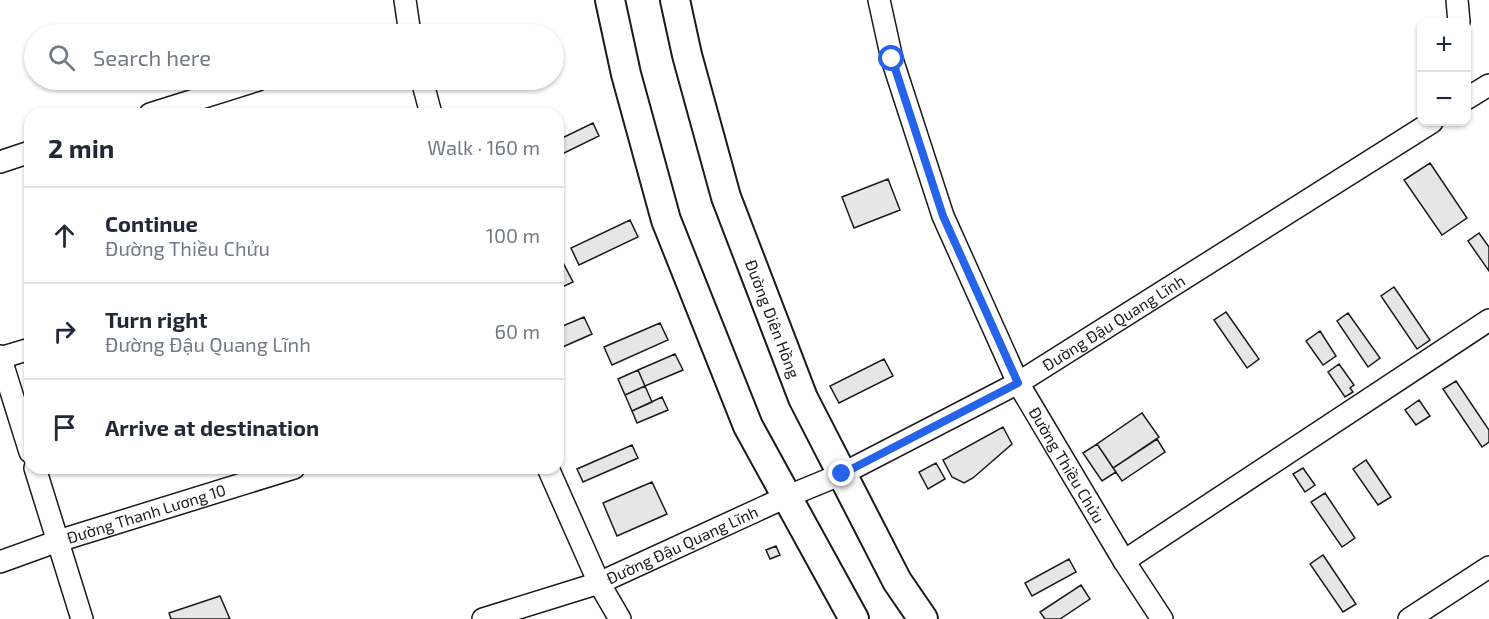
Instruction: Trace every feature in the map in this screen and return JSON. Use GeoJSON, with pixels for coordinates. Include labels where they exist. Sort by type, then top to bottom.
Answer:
{"type":"FeatureCollection","features":[{"type":"Feature","properties":{"kind":"street"},"geometry":{"type":"LineString","coordinates":[[405,0],[406,24]]}},
{"type":"Feature","properties":{"kind":"street"},"geometry":{"type":"LineString","coordinates":[[610,0],[626,74],[666,220],[748,426],[854,619]]}},
{"type":"Feature","properties":{"kind":"street","name":"Đường Diên Hồng"},"geometry":{"type":"LineString","coordinates":[[675,0],[687,55],[726,197],[802,398],[897,581],[922,619]]}},
{"type":"Feature","properties":{"kind":"street","name":"Đường Thiều Chửu"},"geometry":{"type":"LineString","coordinates":[[879,0],[892,59],[943,216],[1018,383],[1124,561],[1162,619]]}},
{"type":"Feature","properties":{"kind":"street"},"geometry":{"type":"LineString","coordinates":[[1457,0],[1459,18]]}},
{"type":"Feature","properties":{"kind":"street"},"geometry":{"type":"LineString","coordinates":[[1471,92],[1489,85]]}},
{"type":"Feature","properties":{"kind":"street"},"geometry":{"type":"LineString","coordinates":[[169,108],[226,90]]}},
{"type":"Feature","properties":{"kind":"street"},"geometry":{"type":"LineString","coordinates":[[425,90],[429,108]]}},
{"type":"Feature","properties":{"kind":"street","name":"Đường Đậu Quang Lĩnh"},"geometry":{"type":"LineString","coordinates":[[483,619],[599,583],[786,497],[842,474],[1018,383],[1426,126]]}},
{"type":"Feature","properties":{"kind":"street"},"geometry":{"type":"LineString","coordinates":[[0,162],[24,154]]}},
{"type":"Feature","properties":{"kind":"street"},"geometry":{"type":"LineString","coordinates":[[1124,561],[1489,320]]}},
{"type":"Feature","properties":{"kind":"street"},"geometry":{"type":"LineString","coordinates":[[24,351],[0,357],[24,433]]}},
{"type":"Feature","properties":{"kind":"street"},"geometry":{"type":"LineString","coordinates":[[37,474],[82,619]]}},
{"type":"Feature","properties":{"kind":"street","name":"Đường Thanh Lương 10"},"geometry":{"type":"LineString","coordinates":[[0,562],[58,541],[275,474]]}},
{"type":"Feature","properties":{"kind":"street"},"geometry":{"type":"LineString","coordinates":[[551,474],[599,583],[620,619]]}},
{"type":"Feature","properties":{"kind":"street"},"geometry":{"type":"LineString","coordinates":[[1409,619],[1489,567]]}},
{"type":"Feature","properties":{"kind":"building"},"geometry":{"type":"Polygon","coordinates":[[[593,123],[599,136],[564,153],[564,137],[593,123]]]}},
{"type":"Feature","properties":{"kind":"building"},"geometry":{"type":"Polygon","coordinates":[[[1430,163],[1467,218],[1442,235],[1404,180],[1430,163]]]}},
{"type":"Feature","properties":{"kind":"building"},"geometry":{"type":"Polygon","coordinates":[[[888,179],[900,210],[854,228],[842,197],[888,179]]]}},
{"type":"Feature","properties":{"kind":"building"},"geometry":{"type":"Polygon","coordinates":[[[630,220],[638,237],[579,265],[571,248],[630,220]]]}},
{"type":"Feature","properties":{"kind":"building"},"geometry":{"type":"Polygon","coordinates":[[[1479,233],[1489,247],[1489,271],[1468,241],[1479,233]]]}},
{"type":"Feature","properties":{"kind":"building"},"geometry":{"type":"Polygon","coordinates":[[[564,265],[573,282],[564,286],[564,265]]]}},
{"type":"Feature","properties":{"kind":"building"},"geometry":{"type":"Polygon","coordinates":[[[1394,287],[1430,340],[1417,349],[1381,296],[1394,287]]]}},
{"type":"Feature","properties":{"kind":"building"},"geometry":{"type":"Polygon","coordinates":[[[1226,312],[1259,359],[1247,368],[1214,320],[1226,312]]]}},
{"type":"Feature","properties":{"kind":"building"},"geometry":{"type":"Polygon","coordinates":[[[1348,313],[1380,358],[1368,367],[1337,321],[1348,313]]]}},
{"type":"Feature","properties":{"kind":"building"},"geometry":{"type":"Polygon","coordinates":[[[584,317],[592,334],[564,346],[564,325],[584,317]]]}},
{"type":"Feature","properties":{"kind":"building"},"geometry":{"type":"Polygon","coordinates":[[[660,323],[668,340],[612,365],[604,347],[660,323]]]}},
{"type":"Feature","properties":{"kind":"building"},"geometry":{"type":"Polygon","coordinates":[[[1320,331],[1336,356],[1323,365],[1306,341],[1320,331]]]}},
{"type":"Feature","properties":{"kind":"building"},"geometry":{"type":"Polygon","coordinates":[[[675,354],[683,370],[645,386],[638,370],[675,354]]]}},
{"type":"Feature","properties":{"kind":"building"},"geometry":{"type":"Polygon","coordinates":[[[884,359],[893,376],[839,403],[830,386],[884,359]]]}},
{"type":"Feature","properties":{"kind":"building"},"geometry":{"type":"Polygon","coordinates":[[[1339,364],[1354,385],[1350,388],[1353,392],[1345,397],[1328,372],[1339,364]]]}},
{"type":"Feature","properties":{"kind":"building"},"geometry":{"type":"Polygon","coordinates":[[[638,370],[645,386],[625,395],[618,379],[638,370]]]}},
{"type":"Feature","properties":{"kind":"building"},"geometry":{"type":"Polygon","coordinates":[[[1456,381],[1489,430],[1489,442],[1482,447],[1443,389],[1456,381]]]}},
{"type":"Feature","properties":{"kind":"building"},"geometry":{"type":"Polygon","coordinates":[[[645,386],[652,402],[632,411],[625,395],[645,386]]]}},
{"type":"Feature","properties":{"kind":"building"},"geometry":{"type":"Polygon","coordinates":[[[662,397],[668,410],[637,423],[632,411],[662,397]]]}},
{"type":"Feature","properties":{"kind":"building"},"geometry":{"type":"Polygon","coordinates":[[[1419,400],[1430,416],[1416,425],[1405,410],[1419,400]]]}},
{"type":"Feature","properties":{"kind":"building"},"geometry":{"type":"Polygon","coordinates":[[[1142,413],[1159,437],[1113,468],[1097,444],[1142,413]]]}},
{"type":"Feature","properties":{"kind":"building"},"geometry":{"type":"Polygon","coordinates":[[[1003,427],[1012,444],[964,483],[952,477],[943,460],[1003,427]]]}},
{"type":"Feature","properties":{"kind":"building"},"geometry":{"type":"Polygon","coordinates":[[[1157,439],[1165,452],[1122,481],[1113,468],[1157,439]]]}},
{"type":"Feature","properties":{"kind":"building"},"geometry":{"type":"Polygon","coordinates":[[[1097,444],[1116,472],[1102,481],[1083,453],[1097,444]]]}},
{"type":"Feature","properties":{"kind":"building"},"geometry":{"type":"Polygon","coordinates":[[[632,445],[638,458],[583,482],[577,469],[632,445]]]}},
{"type":"Feature","properties":{"kind":"building"},"geometry":{"type":"Polygon","coordinates":[[[1366,460],[1391,497],[1378,505],[1353,469],[1366,460]]]}},
{"type":"Feature","properties":{"kind":"building"},"geometry":{"type":"Polygon","coordinates":[[[936,463],[945,479],[928,489],[919,472],[936,463]]]}},
{"type":"Feature","properties":{"kind":"building"},"geometry":{"type":"Polygon","coordinates":[[[1303,468],[1315,485],[1305,492],[1293,474],[1303,468]]]}},
{"type":"Feature","properties":{"kind":"building"},"geometry":{"type":"Polygon","coordinates":[[[652,482],[667,514],[617,536],[603,503],[652,482]]]}},
{"type":"Feature","properties":{"kind":"building"},"geometry":{"type":"Polygon","coordinates":[[[1325,493],[1355,538],[1342,547],[1311,502],[1325,493]]]}},
{"type":"Feature","properties":{"kind":"building"},"geometry":{"type":"Polygon","coordinates":[[[776,546],[780,555],[770,559],[766,550],[776,546]]]}},
{"type":"Feature","properties":{"kind":"building"},"geometry":{"type":"Polygon","coordinates":[[[1323,555],[1356,604],[1343,612],[1310,564],[1323,555]]]}},
{"type":"Feature","properties":{"kind":"building"},"geometry":{"type":"Polygon","coordinates":[[[1069,559],[1076,572],[1032,596],[1025,583],[1069,559]]]}},
{"type":"Feature","properties":{"kind":"building"},"geometry":{"type":"Polygon","coordinates":[[[1081,585],[1090,599],[1060,619],[1045,619],[1040,612],[1081,585]]]}},
{"type":"Feature","properties":{"kind":"building"},"geometry":{"type":"Polygon","coordinates":[[[220,596],[230,619],[171,619],[169,613],[220,596]]]}},
{"type":"Feature","properties":{"kind":"route"},"geometry":{"type":"LineString","coordinates":[[842,474],[1018,383],[943,216],[892,59]]}}]}
